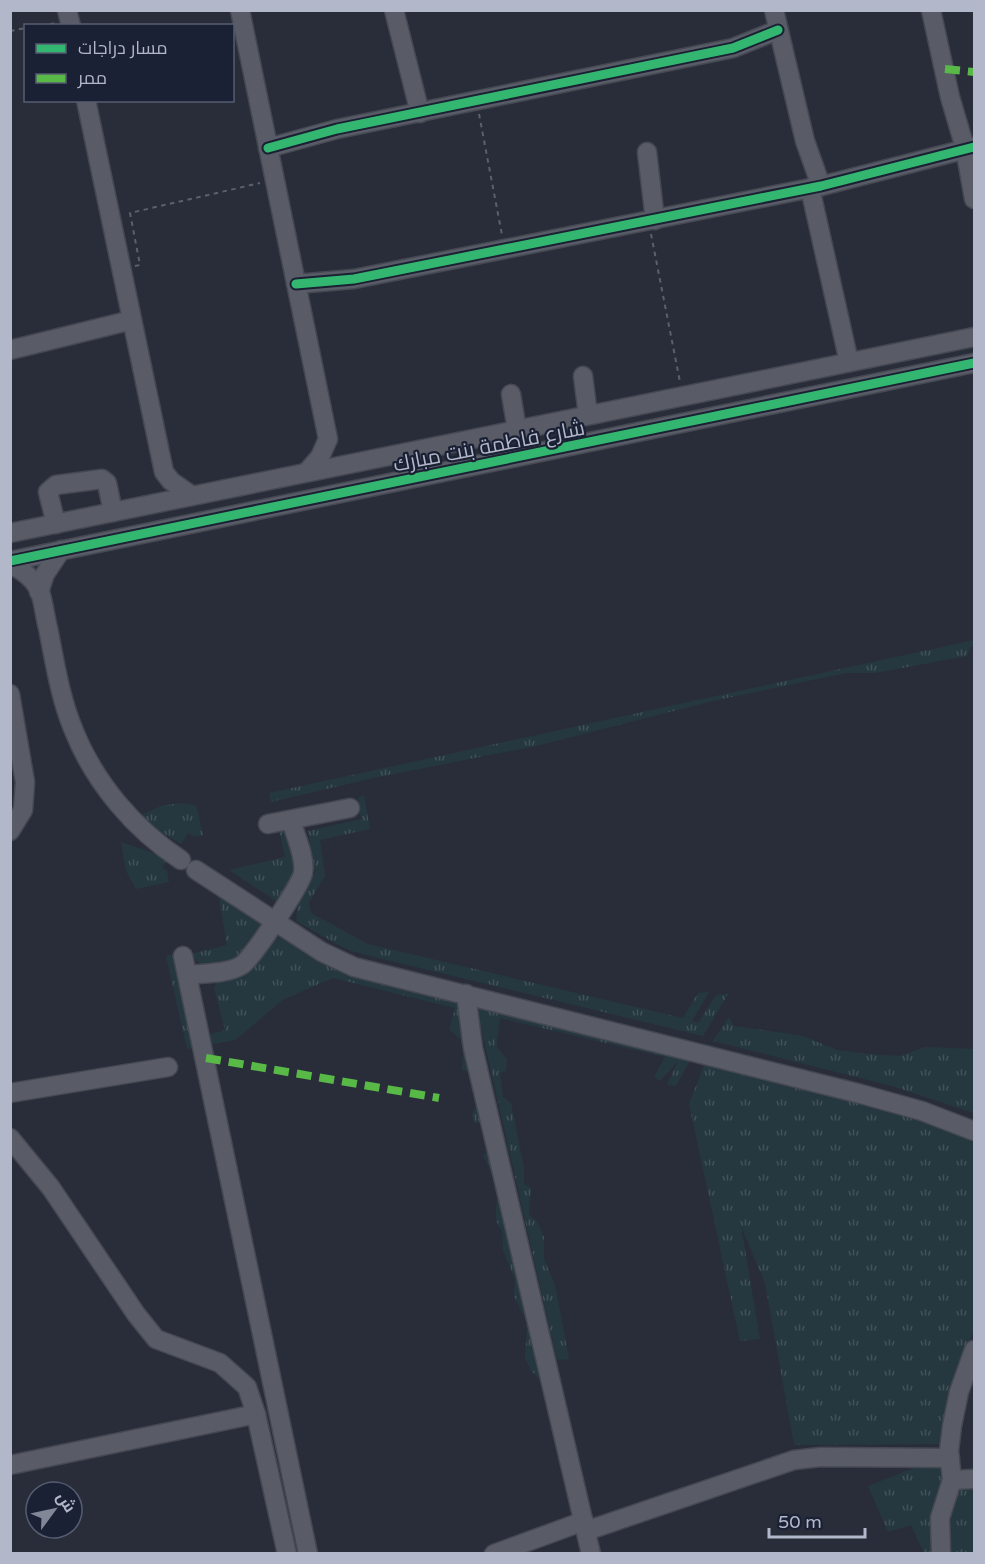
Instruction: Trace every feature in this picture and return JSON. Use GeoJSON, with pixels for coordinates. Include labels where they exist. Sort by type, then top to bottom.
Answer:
{"type":"FeatureCollection","features":[{"type":"Feature","properties":{"kind":"street"},"geometry":{"type":"LineString","coordinates":[[240,10],[328,439],[320,457],[308,472]]}},
{"type":"Feature","properties":{"kind":"street"},"geometry":{"type":"LineString","coordinates":[[394,10],[415,114]]}},
{"type":"Feature","properties":{"kind":"street"},"geometry":{"type":"LineString","coordinates":[[774,10],[805,141],[849,362]]}},
{"type":"Feature","properties":{"kind":"street"},"geometry":{"type":"LineString","coordinates":[[931,10],[975,199]]}},
{"type":"Feature","properties":{"kind":"street"},"geometry":{"type":"LineString","coordinates":[[268,143],[477,102],[780,37]]}},
{"type":"Feature","properties":{"kind":"street"},"geometry":{"type":"LineString","coordinates":[[86,102],[164,472],[181,489],[191,495]]}},
{"type":"Feature","properties":{"kind":"street"},"geometry":{"type":"LineString","coordinates":[[298,291],[813,188],[964,149]]}},
{"type":"Feature","properties":{"kind":"street"},"geometry":{"type":"LineString","coordinates":[[647,152],[656,219]]}},
{"type":"Feature","properties":{"kind":"street"},"geometry":{"type":"LineString","coordinates":[[10,350],[134,325]]}},
{"type":"Feature","properties":{"kind":"street","name":"شارع فاطمة بنت مبارك"},"geometry":{"type":"LineString","coordinates":[[10,533],[975,337]]}},
{"type":"Feature","properties":{"kind":"street","name":"شارع فاطمة بنت مبارك"},"geometry":{"type":"LineString","coordinates":[[11,566],[61,550],[975,363]]}},
{"type":"Feature","properties":{"kind":"street"},"geometry":{"type":"LineString","coordinates":[[583,376],[588,415]]}},
{"type":"Feature","properties":{"kind":"street"},"geometry":{"type":"LineString","coordinates":[[511,394],[517,430]]}},
{"type":"Feature","properties":{"kind":"street"},"geometry":{"type":"LineString","coordinates":[[328,439],[358,462]]}},
{"type":"Feature","properties":{"kind":"street"},"geometry":{"type":"LineString","coordinates":[[147,505],[164,472]]}},
{"type":"Feature","properties":{"kind":"street"},"geometry":{"type":"LineString","coordinates":[[56,524],[48,492],[56,485],[102,479],[107,483],[113,512]]}},
{"type":"Feature","properties":{"kind":"street"},"geometry":{"type":"LineString","coordinates":[[39,592],[45,574],[61,550]]}},
{"type":"Feature","properties":{"kind":"street"},"geometry":{"type":"LineString","coordinates":[[11,566],[29,577],[39,592],[63,699],[80,745],[97,774],[122,808],[152,838],[181,860]]}},
{"type":"Feature","properties":{"kind":"street"},"geometry":{"type":"LineString","coordinates":[[10,694],[25,782],[23,810],[10,831]]}},
{"type":"Feature","properties":{"kind":"street"},"geometry":{"type":"LineString","coordinates":[[268,824],[350,808]]}},
{"type":"Feature","properties":{"kind":"street"},"geometry":{"type":"LineString","coordinates":[[188,975],[240,966],[249,959],[302,876],[303,865],[291,820]]}},
{"type":"Feature","properties":{"kind":"street"},"geometry":{"type":"LineString","coordinates":[[196,870],[322,952],[354,967],[871,1096],[975,1131]]}},
{"type":"Feature","properties":{"kind":"street"},"geometry":{"type":"LineString","coordinates":[[183,956],[308,1554]]}},
{"type":"Feature","properties":{"kind":"street"},"geometry":{"type":"LineString","coordinates":[[466,994],[473,1048],[591,1554]]}},
{"type":"Feature","properties":{"kind":"street"},"geometry":{"type":"LineString","coordinates":[[10,1093],[168,1067]]}},
{"type":"Feature","properties":{"kind":"street"},"geometry":{"type":"LineString","coordinates":[[10,1138],[51,1188],[136,1314],[156,1339],[220,1363],[247,1387],[256,1414],[286,1554]]}},
{"type":"Feature","properties":{"kind":"street"},"geometry":{"type":"LineString","coordinates":[[941,1554],[940,1518],[952,1480],[950,1458],[952,1426],[967,1392],[975,1350]]}},
{"type":"Feature","properties":{"kind":"street"},"geometry":{"type":"LineString","coordinates":[[10,1466],[256,1414]]}},
{"type":"Feature","properties":{"kind":"street"},"geometry":{"type":"LineString","coordinates":[[494,1554],[794,1460],[821,1457],[950,1458]]}},
{"type":"Feature","properties":{"kind":"street"},"geometry":{"type":"LineString","coordinates":[[952,1480],[975,1479]]}},
{"type":"Feature","properties":{"kind":"path"},"geometry":{"type":"LineString","coordinates":[[477,102],[505,250]]}},
{"type":"Feature","properties":{"kind":"path"},"geometry":{"type":"LineString","coordinates":[[122,269],[140,265],[130,213],[261,183],[263,191],[277,187]]}},
{"type":"Feature","properties":{"kind":"path"},"geometry":{"type":"LineString","coordinates":[[656,219],[658,231],[651,232],[683,396]]}},
{"type":"Feature","properties":{"kind":"green space"},"geometry":{"type":"Polygon","coordinates":[[[974,640],[974,646],[971,646],[967,656],[875,673],[846,673],[717,700],[536,746],[378,777],[271,802],[269,793],[974,640]]]}},
{"type":"Feature","properties":{"kind":"green space"},"geometry":{"type":"Polygon","coordinates":[[[364,795],[370,829],[320,840],[325,876],[309,902],[311,913],[368,944],[683,1018],[698,993],[709,992],[692,1021],[698,1023],[716,995],[728,994],[703,1036],[362,954],[342,947],[296,921],[298,902],[315,872],[308,831],[361,819],[358,798],[364,795]]]}},
{"type":"Feature","properties":{"kind":"green space"},"geometry":{"type":"Polygon","coordinates":[[[179,803],[196,805],[203,835],[194,837],[188,833],[181,844],[137,817],[161,806],[179,803]]]}},
{"type":"Feature","properties":{"kind":"green space"},"geometry":{"type":"Polygon","coordinates":[[[278,826],[292,831],[300,867],[276,901],[229,870],[285,857],[278,826]]]}},
{"type":"Feature","properties":{"kind":"green space"},"geometry":{"type":"Polygon","coordinates":[[[121,842],[168,858],[162,867],[167,871],[169,882],[136,889],[126,871],[121,842]]]}},
{"type":"Feature","properties":{"kind":"green space"},"geometry":{"type":"Polygon","coordinates":[[[218,892],[264,926],[244,956],[203,967],[191,954],[227,945],[218,892]]]}},
{"type":"Feature","properties":{"kind":"green space"},"geometry":{"type":"Polygon","coordinates":[[[288,935],[460,997],[546,1385],[532,1372],[525,1359],[527,1323],[514,1296],[515,1279],[503,1250],[502,1230],[496,1217],[496,1188],[483,1156],[488,1149],[480,1123],[474,1123],[472,1114],[477,1104],[472,1072],[462,1070],[461,1040],[449,1029],[455,1008],[333,978],[284,999],[235,1040],[187,1049],[166,956],[180,954],[197,1038],[225,1030],[214,988],[221,974],[256,966],[272,940],[288,935]]]}},
{"type":"Feature","properties":{"kind":"green space"},"geometry":{"type":"Polygon","coordinates":[[[475,1001],[694,1053],[676,1086],[667,1085],[678,1061],[660,1081],[654,1077],[665,1057],[500,1018],[496,1046],[507,1059],[506,1071],[500,1073],[503,1097],[511,1103],[524,1168],[524,1184],[531,1188],[529,1215],[537,1221],[544,1237],[544,1259],[555,1285],[569,1359],[557,1360],[475,1001]]]}},
{"type":"Feature","properties":{"kind":"green space"},"geometry":{"type":"Polygon","coordinates":[[[729,1017],[734,1026],[803,1036],[837,1050],[900,1056],[925,1047],[974,1049],[974,1113],[892,1086],[713,1041],[729,1017]]]}},
{"type":"Feature","properties":{"kind":"green space"},"geometry":{"type":"Polygon","coordinates":[[[706,1060],[974,1135],[974,1329],[953,1383],[949,1444],[794,1445],[765,1283],[741,1226],[760,1339],[740,1341],[689,1104],[706,1060]]]}},
{"type":"Feature","properties":{"kind":"green space"},"geometry":{"type":"Polygon","coordinates":[[[952,1453],[955,1470],[974,1468],[974,1553],[924,1553],[911,1525],[888,1532],[868,1486],[952,1453]]]}},
{"type":"Feature","properties":{"kind":"marked path"},"geometry":{"type":"LineString","coordinates":[[945,69],[974,72]]}},
{"type":"Feature","properties":{"kind":"marked path"},"geometry":{"type":"LineString","coordinates":[[206,1058],[439,1098]]}},
{"type":"Feature","properties":{"kind":"cycle path"},"geometry":{"type":"LineString","coordinates":[[268,148],[337,129],[733,48],[778,30]]}},
{"type":"Feature","properties":{"kind":"cycle path"},"geometry":{"type":"LineString","coordinates":[[296,284],[354,279],[821,186],[974,147]]}},
{"type":"Feature","properties":{"kind":"cycle path"},"geometry":{"type":"LineString","coordinates":[[10,561],[974,363]]}}]}
